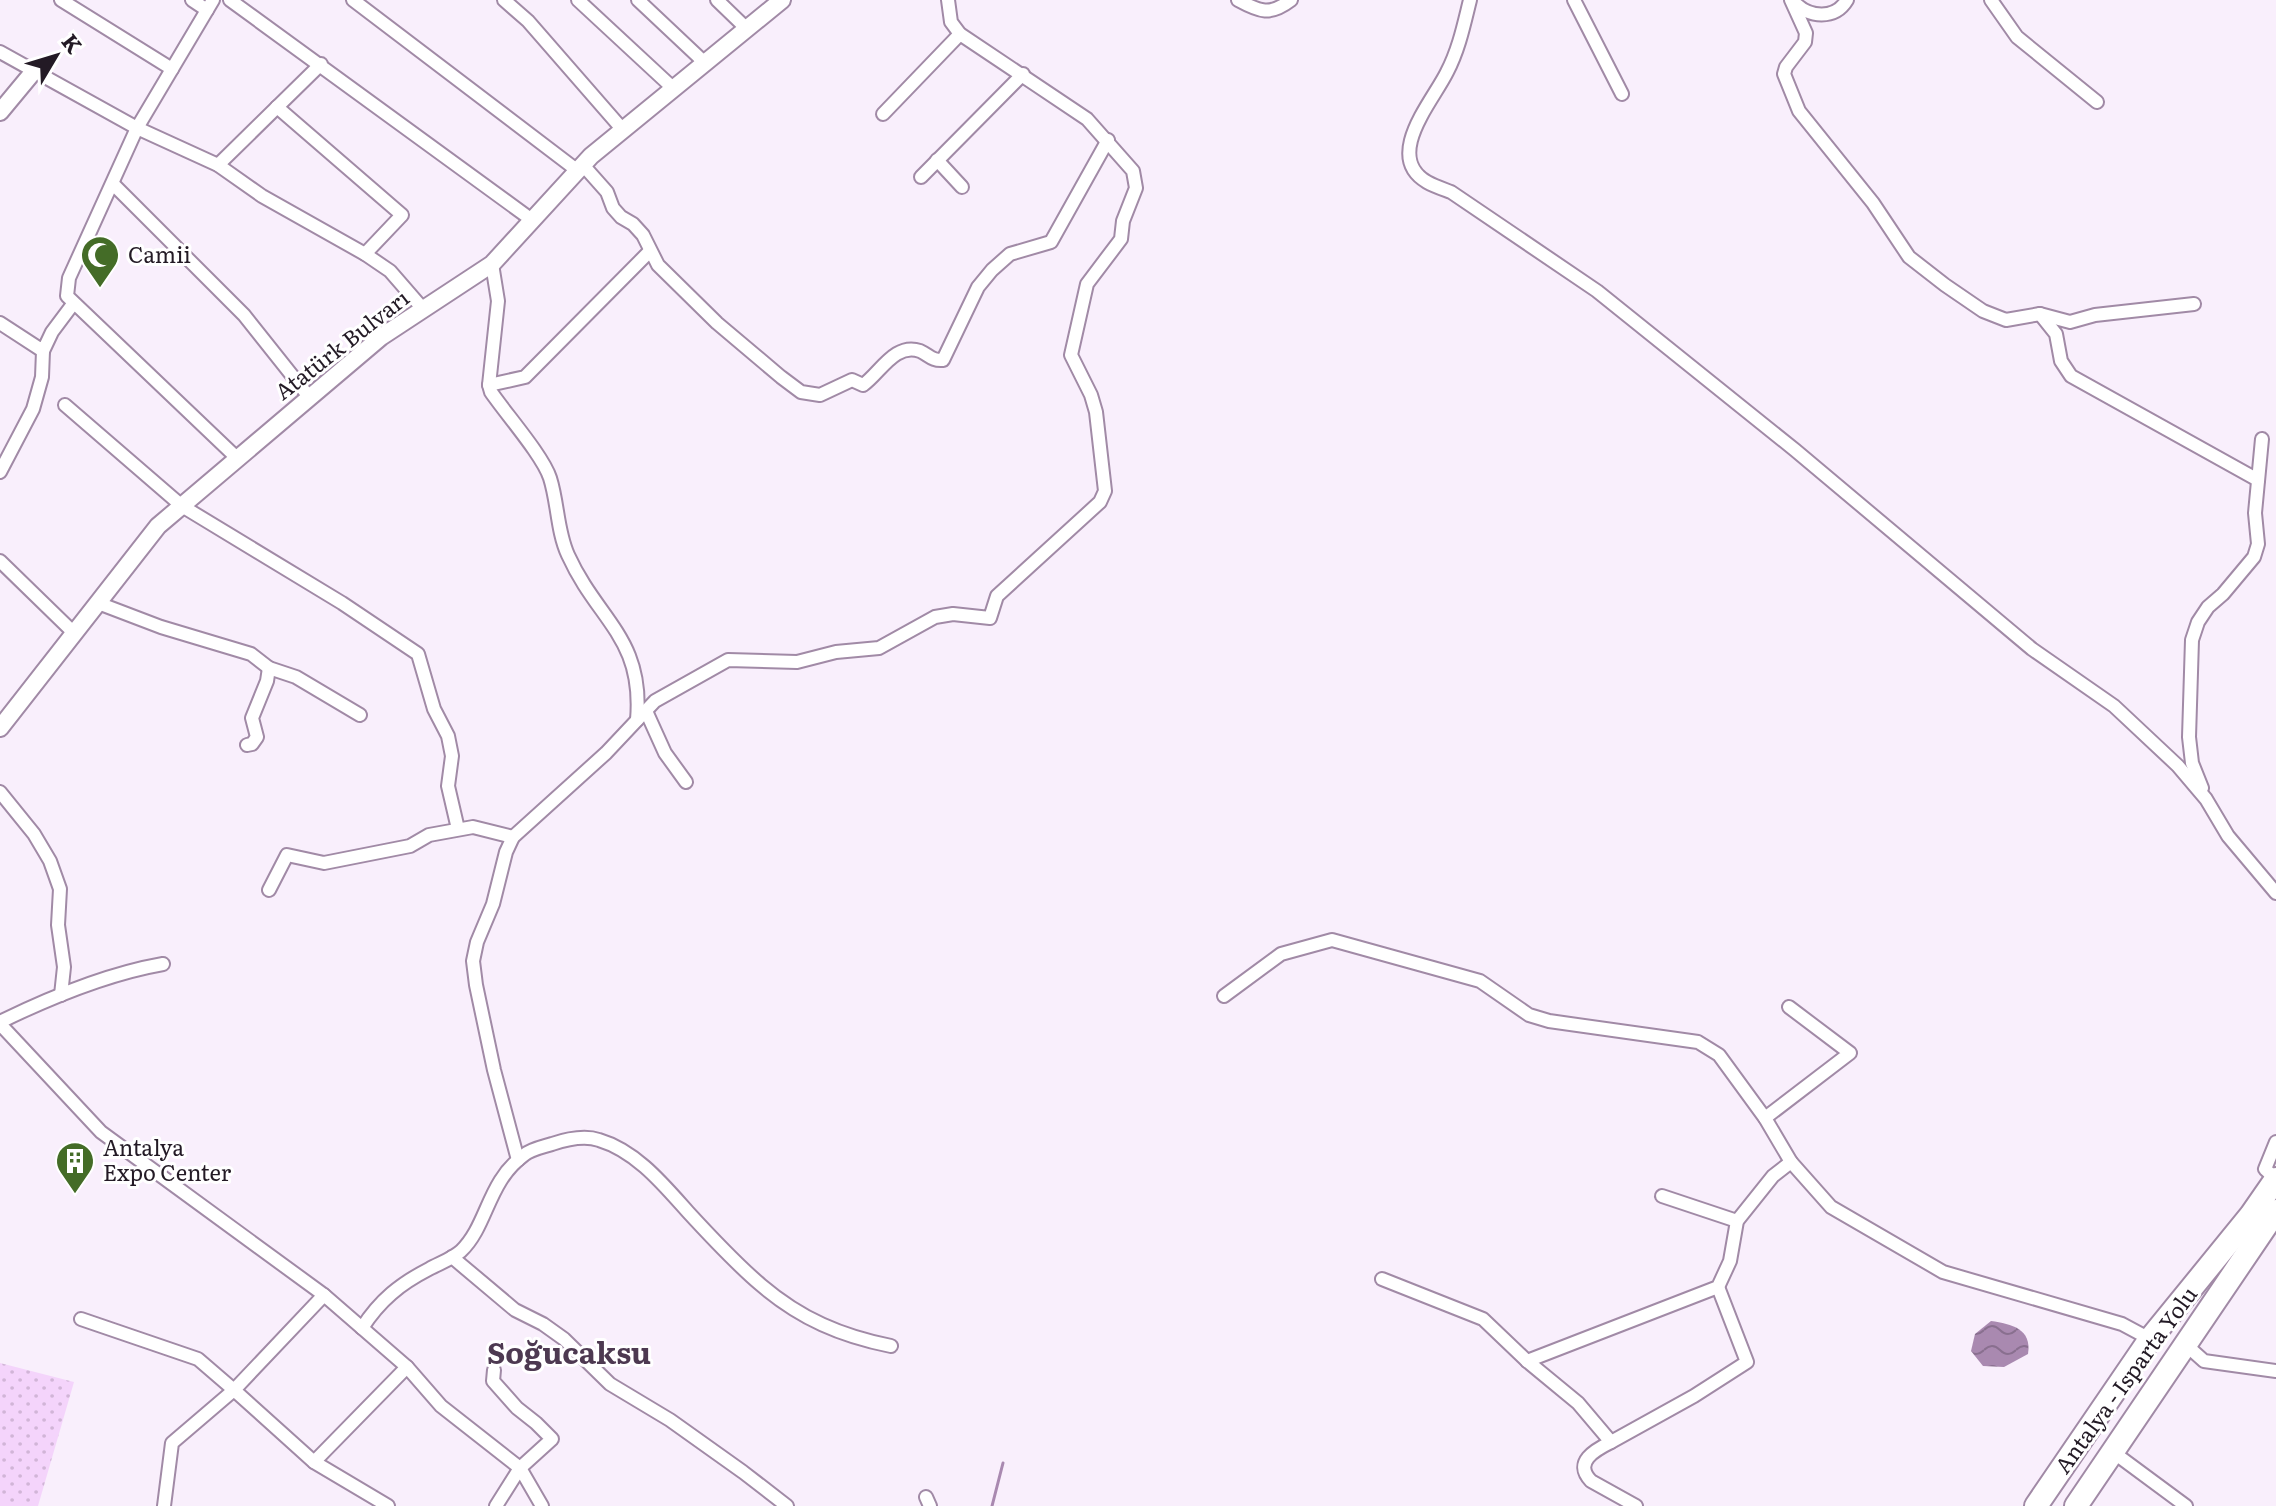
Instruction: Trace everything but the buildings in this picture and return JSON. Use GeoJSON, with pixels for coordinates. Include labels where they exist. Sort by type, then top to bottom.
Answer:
{"type":"FeatureCollection","features":[{"type":"Feature","properties":{"kind":"highway","name":"Antalya - Isparta Yolu"},"geometry":{"type":"LineString","coordinates":[[2036,1506],[2150,1339],[2251,1215],[2276,1179]]}},
{"type":"Feature","properties":{"kind":"highway","name":"Antalya - Isparta Yolu"},"geometry":{"type":"LineString","coordinates":[[2076,1506],[2276,1211]]}},
{"type":"Feature","properties":{"kind":"street"},"geometry":{"type":"LineString","coordinates":[[61,0],[172,69]]}},
{"type":"Feature","properties":{"kind":"street"},"geometry":{"type":"LineString","coordinates":[[192,0],[210,5],[137,128],[69,278],[67,296],[238,459]]}},
{"type":"Feature","properties":{"kind":"street"},"geometry":{"type":"LineString","coordinates":[[230,0],[532,220]]}},
{"type":"Feature","properties":{"kind":"street"},"geometry":{"type":"LineString","coordinates":[[353,0],[580,168],[607,192],[613,208],[643,235],[658,265],[717,323],[801,392],[820,395],[852,380],[863,385],[896,354],[906,349],[920,351],[936,361],[943,360],[978,287],[1010,254],[1051,242],[1108,140]]}},
{"type":"Feature","properties":{"kind":"street"},"geometry":{"type":"LineString","coordinates":[[504,0],[528,21],[623,130]]}},
{"type":"Feature","properties":{"kind":"street"},"geometry":{"type":"LineString","coordinates":[[578,0],[674,89]]}},
{"type":"Feature","properties":{"kind":"street"},"geometry":{"type":"LineString","coordinates":[[638,0],[705,63]]}},
{"type":"Feature","properties":{"kind":"street"},"geometry":{"type":"LineString","coordinates":[[717,0],[747,29]]}},
{"type":"Feature","properties":{"kind":"street","name":"Atatürk Bulvarı"},"geometry":{"type":"LineString","coordinates":[[0,728],[158,526],[381,337],[492,264],[580,168],[782,0]]}},
{"type":"Feature","properties":{"kind":"street"},"geometry":{"type":"LineString","coordinates":[[518,1160],[491,1056],[473,961],[513,837],[606,753],[655,701],[728,660],[797,662],[836,652],[879,648],[935,617],[953,614],[990,618],[997,596],[1100,502],[1105,491],[1096,412],[1071,355],[1087,284],[1121,239],[1123,221],[1136,188],[1133,171],[1087,119],[960,34],[951,22],[948,0]]}},
{"type":"Feature","properties":{"kind":"street"},"geometry":{"type":"LineString","coordinates":[[1238,0],[1268,12],[1280,9],[1291,0]]}},
{"type":"Feature","properties":{"kind":"street"},"geometry":{"type":"LineString","coordinates":[[1470,0],[1448,71],[1415,124],[1411,137],[1412,163],[1425,181],[1451,192],[1597,291],[1795,450],[2032,649],[2114,706],[2178,766],[2206,799]]}},
{"type":"Feature","properties":{"kind":"street"},"geometry":{"type":"LineString","coordinates":[[1574,0],[1622,94]]}},
{"type":"Feature","properties":{"kind":"street"},"geometry":{"type":"LineString","coordinates":[[1791,0],[1805,11],[1819,15],[1836,11],[1847,0]]}},
{"type":"Feature","properties":{"kind":"street"},"geometry":{"type":"LineString","coordinates":[[1791,0],[1806,33],[1805,42],[1784,74],[1792,99],[1813,132],[1873,203],[1909,257],[1945,285],[2006,320],[2040,314],[2070,322],[2095,315],[2194,304]]}},
{"type":"Feature","properties":{"kind":"street"},"geometry":{"type":"LineString","coordinates":[[1991,0],[2017,37],[2097,102]]}},
{"type":"Feature","properties":{"kind":"street"},"geometry":{"type":"LineString","coordinates":[[883,114],[960,34]]}},
{"type":"Feature","properties":{"kind":"street"},"geometry":{"type":"LineString","coordinates":[[0,52],[137,128],[218,165],[262,196],[365,254],[390,271],[423,309]]}},
{"type":"Feature","properties":{"kind":"street"},"geometry":{"type":"LineString","coordinates":[[218,165],[321,64]]}},
{"type":"Feature","properties":{"kind":"street"},"geometry":{"type":"LineString","coordinates":[[0,112],[34,71]]}},
{"type":"Feature","properties":{"kind":"street"},"geometry":{"type":"LineString","coordinates":[[921,177],[1023,74]]}},
{"type":"Feature","properties":{"kind":"street"},"geometry":{"type":"LineString","coordinates":[[277,107],[402,215],[365,254]]}},
{"type":"Feature","properties":{"kind":"street"},"geometry":{"type":"LineString","coordinates":[[937,160],[962,187]]}},
{"type":"Feature","properties":{"kind":"street"},"geometry":{"type":"LineString","coordinates":[[113,184],[244,315],[310,398]]}},
{"type":"Feature","properties":{"kind":"street"},"geometry":{"type":"LineString","coordinates":[[489,385],[525,377],[650,251]]}},
{"type":"Feature","properties":{"kind":"street"},"geometry":{"type":"LineString","coordinates":[[492,264],[498,301],[489,385],[491,392],[550,476],[561,536],[568,556],[630,654],[641,716],[686,782]]}},
{"type":"Feature","properties":{"kind":"street"},"geometry":{"type":"LineString","coordinates":[[0,472],[33,409],[42,377],[43,351],[52,332],[73,304]]}},
{"type":"Feature","properties":{"kind":"street"},"geometry":{"type":"LineString","coordinates":[[2040,314],[2056,334],[2061,361],[2071,376],[2258,480]]}},
{"type":"Feature","properties":{"kind":"street"},"geometry":{"type":"LineString","coordinates":[[0,323],[43,351]]}},
{"type":"Feature","properties":{"kind":"street"},"geometry":{"type":"LineString","coordinates":[[65,405],[182,506],[342,603],[418,654],[434,709],[448,736],[452,756],[448,786],[458,829]]}},
{"type":"Feature","properties":{"kind":"street"},"geometry":{"type":"LineString","coordinates":[[2262,439],[2255,513],[2258,544],[2254,557],[2198,622],[2192,640],[2189,737],[2192,763],[2206,799],[2228,836],[2276,893]]}},
{"type":"Feature","properties":{"kind":"street"},"geometry":{"type":"LineString","coordinates":[[0,561],[74,633]]}},
{"type":"Feature","properties":{"kind":"street"},"geometry":{"type":"LineString","coordinates":[[98,603],[161,627],[251,654],[269,668],[296,677],[360,715]]}},
{"type":"Feature","properties":{"kind":"street"},"geometry":{"type":"LineString","coordinates":[[247,745],[257,737],[252,718],[269,668]]}},
{"type":"Feature","properties":{"kind":"street"},"geometry":{"type":"LineString","coordinates":[[0,792],[34,834],[50,861],[60,889],[58,925],[64,967],[61,995]]}},
{"type":"Feature","properties":{"kind":"street"},"geometry":{"type":"LineString","coordinates":[[269,890],[287,855],[324,863],[410,846],[429,835],[473,827],[513,837]]}},
{"type":"Feature","properties":{"kind":"street"},"geometry":{"type":"LineString","coordinates":[[1224,996],[1281,954],[1332,940],[1480,981],[1529,1015],[1549,1021],[1698,1042],[1719,1055],[1765,1118],[1791,1162],[1831,1207],[1943,1272],[2122,1324],[2150,1339]]}},
{"type":"Feature","properties":{"kind":"street"},"geometry":{"type":"LineString","coordinates":[[163,964],[116,975],[61,995],[0,1023],[101,1132],[324,1295],[407,1367],[441,1406],[520,1468],[542,1506]]}},
{"type":"Feature","properties":{"kind":"street"},"geometry":{"type":"LineString","coordinates":[[1765,1118],[1850,1053],[1789,1007]]}},
{"type":"Feature","properties":{"kind":"street"},"geometry":{"type":"LineString","coordinates":[[362,1328],[389,1294],[408,1280],[452,1257],[470,1240],[500,1180],[518,1160],[527,1152],[570,1138],[598,1139],[631,1156],[664,1184],[735,1260],[789,1306],[829,1329],[852,1338],[891,1346]]}},
{"type":"Feature","properties":{"kind":"street"},"geometry":{"type":"LineString","coordinates":[[2276,1142],[2265,1169],[2276,1179]]}},
{"type":"Feature","properties":{"kind":"street"},"geometry":{"type":"LineString","coordinates":[[1527,1361],[1718,1287],[1730,1261],[1737,1221],[1773,1176],[1791,1162]]}},
{"type":"Feature","properties":{"kind":"street"},"geometry":{"type":"LineString","coordinates":[[1662,1196],[1737,1221]]}},
{"type":"Feature","properties":{"kind":"street"},"geometry":{"type":"LineString","coordinates":[[452,1257],[515,1310],[564,1339],[610,1384],[706,1445],[787,1506]]}},
{"type":"Feature","properties":{"kind":"street"},"geometry":{"type":"LineString","coordinates":[[1382,1279],[1483,1319],[1578,1403],[1611,1442]]}},
{"type":"Feature","properties":{"kind":"street"},"geometry":{"type":"LineString","coordinates":[[1636,1506],[1591,1481],[1583,1466],[1588,1456],[1747,1362],[1718,1287]]}},
{"type":"Feature","properties":{"kind":"street"},"geometry":{"type":"LineString","coordinates":[[164,1506],[172,1443],[234,1390],[324,1295]]}},
{"type":"Feature","properties":{"kind":"street"},"geometry":{"type":"LineString","coordinates":[[81,1319],[198,1359],[314,1462],[385,1505]]}},
{"type":"Feature","properties":{"kind":"street"},"geometry":{"type":"LineString","coordinates":[[2185,1344],[2204,1361],[2276,1371]]}},
{"type":"Feature","properties":{"kind":"street"},"geometry":{"type":"LineString","coordinates":[[314,1462],[407,1367]]}},
{"type":"Feature","properties":{"kind":"street"},"geometry":{"type":"LineString","coordinates":[[494,1370],[493,1381],[552,1439],[520,1468],[496,1506]]}},
{"type":"Feature","properties":{"kind":"street"},"geometry":{"type":"LineString","coordinates":[[2113,1452],[2186,1506]]}},
{"type":"Feature","properties":{"kind":"shaded area"},"geometry":{"type":"Polygon","coordinates":[[[0,1363],[74,1382],[38,1506],[0,1506],[0,1363]]]}},
{"type":"Feature","properties":{"kind":"water"},"geometry":{"type":"Polygon","coordinates":[[[1991,1321],[2013,1326],[2024,1333],[2028,1354],[2004,1367],[1983,1366],[1971,1351],[1975,1334],[1991,1321]]]}},
{"type":"Feature","properties":{"kind":"waterway"},"geometry":{"type":"LineString","coordinates":[[992,1506],[1003,1463]]}},
{"type":"Feature","properties":{"kind":"place","name":"Camii"},"geometry":{"type":"Point","coordinates":[100,289]}},
{"type":"Feature","properties":{"kind":"place","name":"Antalya Expo Center"},"geometry":{"type":"Point","coordinates":[75,1195]}},
{"type":"Feature","properties":{"kind":"district","name":"Soğucaksu"},"geometry":{"type":"Point","coordinates":[569,1354]}}]}
